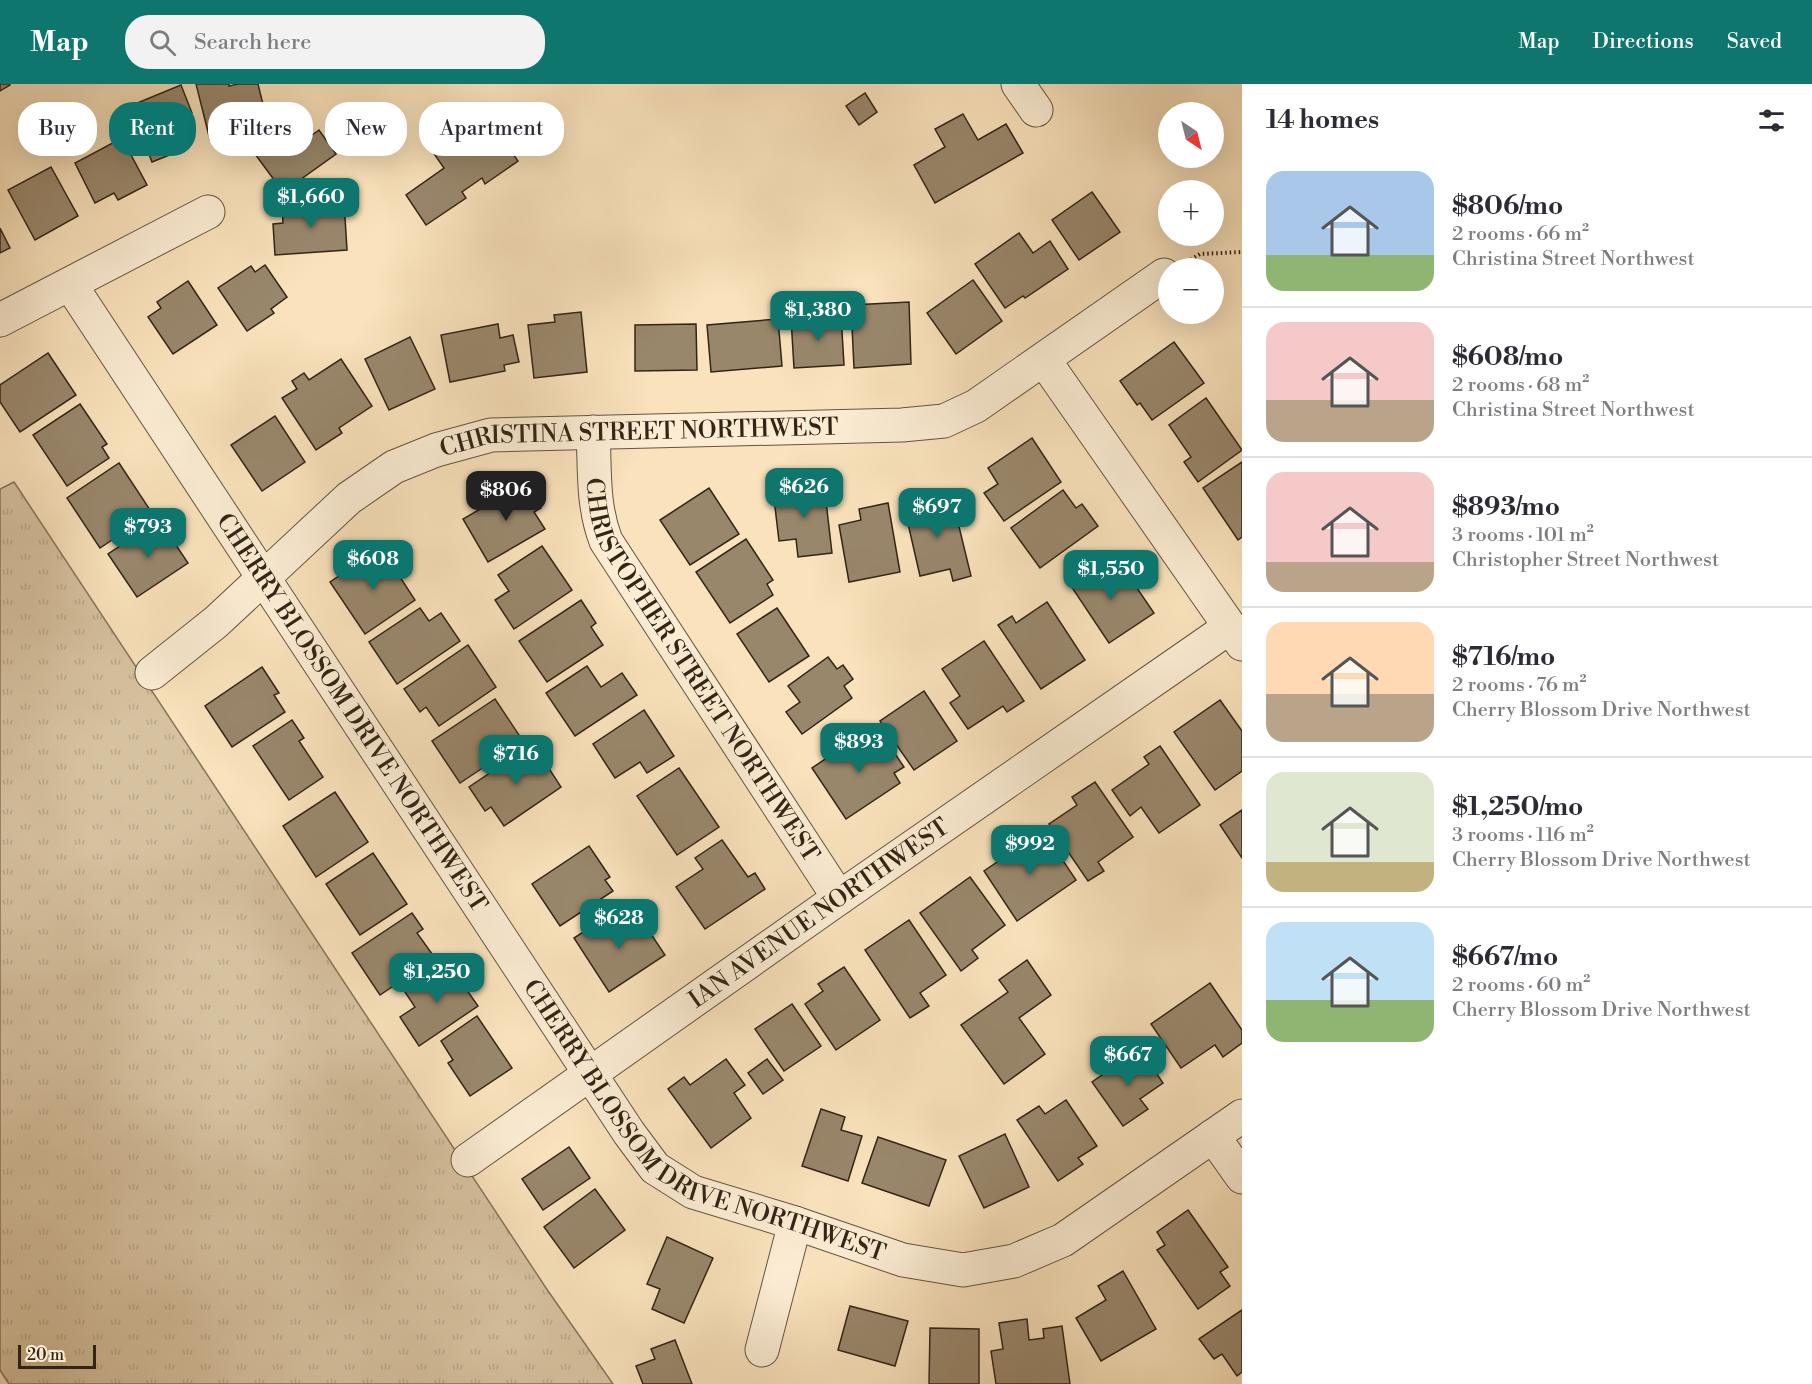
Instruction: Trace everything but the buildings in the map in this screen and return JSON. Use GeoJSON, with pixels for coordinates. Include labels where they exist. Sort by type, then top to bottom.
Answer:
{"type":"FeatureCollection","features":[{"type":"Feature","properties":{"kind":"street"},"geometry":{"type":"LineString","coordinates":[[1018,84],[1036,111]]}},
{"type":"Feature","properties":{"kind":"street"},"geometry":{"type":"LineString","coordinates":[[0,320],[208,212]]}},
{"type":"Feature","properties":{"kind":"street","name":"CHRISTINA STREET NORTHWEST"},"geometry":{"type":"LineString","coordinates":[[152,673],[216,622],[349,498],[394,467],[436,450],[491,435],[902,425],[944,421],[976,406],[1158,281]]}},
{"type":"Feature","properties":{"kind":"street","name":"CHERRY BLOSSOM DRIVE NORTHWEST"},"geometry":{"type":"LineString","coordinates":[[70,284],[590,1075],[655,1168],[693,1192],[795,1223],[903,1260],[963,1270],[1014,1261],[1063,1240],[1242,1116]]}},
{"type":"Feature","properties":{"kind":"street"},"geometry":{"type":"LineString","coordinates":[[1044,360],[1236,635]]}},
{"type":"Feature","properties":{"kind":"street","name":"CHRISTOPHER STREET NORTHWEST"},"geometry":{"type":"LineString","coordinates":[[593,432],[596,505],[598,521],[606,541],[839,898]]}},
{"type":"Feature","properties":{"kind":"street","name":"IAN AVENUE NORTHWEST"},"geometry":{"type":"LineString","coordinates":[[468,1160],[839,898],[1236,635]]}},
{"type":"Feature","properties":{"kind":"street"},"geometry":{"type":"LineString","coordinates":[[1214,1136],[1242,1177]]}},
{"type":"Feature","properties":{"kind":"street"},"geometry":{"type":"LineString","coordinates":[[762,1350],[795,1223]]}},
{"type":"Feature","properties":{"kind":"path"},"geometry":{"type":"LineString","coordinates":[[1194,258],[1200,254],[1242,252]]}},
{"type":"Feature","properties":{"kind":"green space"},"geometry":{"type":"Polygon","coordinates":[[[14,482],[546,1288],[613,1384],[9,1384],[0,1370],[0,489],[14,482]]]}}]}
